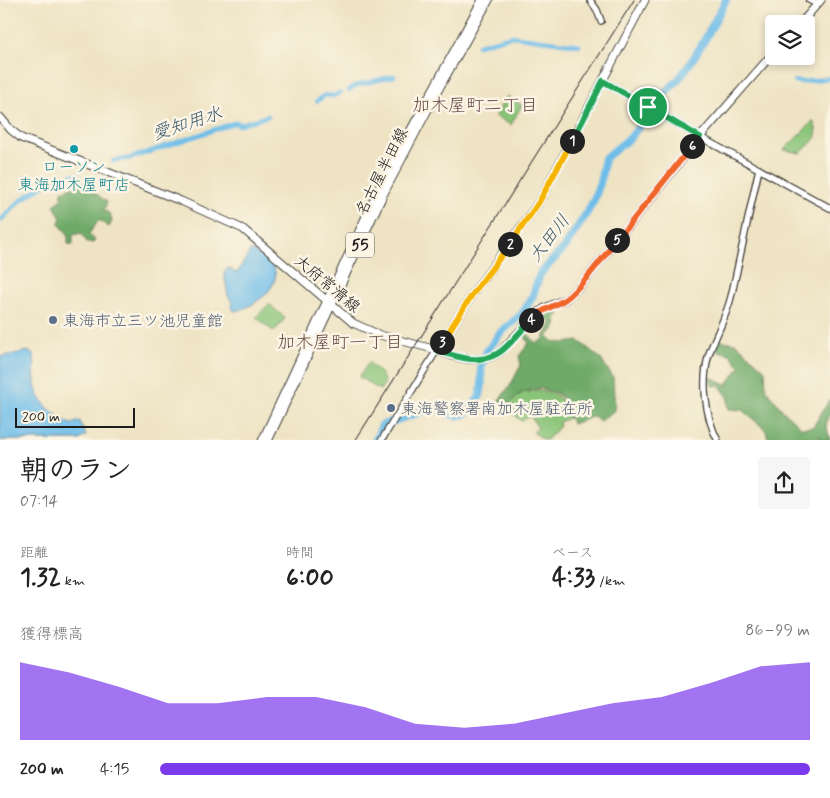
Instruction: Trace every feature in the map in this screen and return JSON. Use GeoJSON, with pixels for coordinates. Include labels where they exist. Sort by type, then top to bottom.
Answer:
{"type":"FeatureCollection","features":[{"type":"Feature","properties":{"kind":"main road","name":"名古屋半田線"},"geometry":{"type":"LineString","coordinates":[[268,440],[400,148],[482,0]]}},
{"type":"Feature","properties":{"kind":"main road","name":"名古屋半田線"},"geometry":{"type":"LineString","coordinates":[[262,440],[383,195],[441,85],[489,0]]}},
{"type":"Feature","properties":{"kind":"main road"},"geometry":{"type":"LineString","coordinates":[[437,350],[472,295],[539,202],[645,0]]}},
{"type":"Feature","properties":{"kind":"main road"},"geometry":{"type":"LineString","coordinates":[[808,15],[819,2]]}},
{"type":"Feature","properties":{"kind":"main road","name":"大府常滑線"},"geometry":{"type":"LineString","coordinates":[[0,117],[21,138],[181,201],[243,229],[341,315],[362,328],[446,354],[476,360],[487,358],[500,352],[535,315],[545,308],[560,302],[581,285],[700,137],[765,62]]}},
{"type":"Feature","properties":{"kind":"street"},"geometry":{"type":"LineString","coordinates":[[590,0],[597,10],[601,21]]}},
{"type":"Feature","properties":{"kind":"street"},"geometry":{"type":"LineString","coordinates":[[809,0],[819,2]]}},
{"type":"Feature","properties":{"kind":"street"},"geometry":{"type":"LineString","coordinates":[[603,81],[700,137],[830,208]]}},
{"type":"Feature","properties":{"kind":"street"},"geometry":{"type":"LineString","coordinates":[[718,440],[708,413],[705,391],[707,365],[730,300],[759,169]]}},
{"type":"Feature","properties":{"kind":"street"},"geometry":{"type":"LineString","coordinates":[[381,440],[437,350]]}},
{"type":"Feature","properties":{"kind":"green space"},"geometry":{"type":"Polygon","coordinates":[[[507,96],[522,105],[511,125],[495,116],[507,96]]]}},
{"type":"Feature","properties":{"kind":"green space"},"geometry":{"type":"Polygon","coordinates":[[[813,121],[816,127],[816,135],[801,153],[784,150],[813,121]]]}},
{"type":"Feature","properties":{"kind":"green space"},"geometry":{"type":"Polygon","coordinates":[[[79,184],[86,186],[107,202],[104,210],[110,214],[112,221],[109,227],[99,220],[89,234],[95,240],[93,243],[87,242],[81,233],[73,235],[73,245],[68,244],[68,234],[58,223],[61,219],[54,205],[61,200],[62,191],[79,184]]]}},
{"type":"Feature","properties":{"kind":"green space"},"geometry":{"type":"Polygon","coordinates":[[[269,304],[285,318],[274,332],[256,317],[269,304]]]}},
{"type":"Feature","properties":{"kind":"green space"},"geometry":{"type":"Polygon","coordinates":[[[546,310],[560,314],[555,319],[557,323],[554,330],[547,336],[550,339],[558,342],[579,341],[600,358],[613,377],[615,410],[600,421],[594,416],[572,424],[564,399],[556,393],[540,388],[522,392],[506,406],[498,401],[510,386],[521,365],[519,356],[529,343],[522,332],[524,330],[536,343],[543,340],[551,323],[540,314],[546,310]]]}},
{"type":"Feature","properties":{"kind":"green space"},"geometry":{"type":"Polygon","coordinates":[[[718,340],[736,343],[765,370],[766,389],[783,411],[802,428],[813,427],[829,400],[830,415],[826,424],[830,440],[819,440],[819,436],[814,440],[769,440],[765,429],[742,410],[728,409],[728,397],[719,385],[712,386],[709,376],[726,385],[740,367],[730,354],[714,350],[718,340]]]}},
{"type":"Feature","properties":{"kind":"green space"},"geometry":{"type":"Polygon","coordinates":[[[369,362],[381,374],[385,383],[380,390],[359,377],[369,362]]]}},
{"type":"Feature","properties":{"kind":"green space"},"geometry":{"type":"Polygon","coordinates":[[[539,390],[560,398],[569,418],[559,422],[560,426],[547,440],[533,432],[538,428],[530,416],[521,421],[506,406],[522,393],[539,390]]]}},
{"type":"Feature","properties":{"kind":"water"},"geometry":{"type":"Polygon","coordinates":[[[251,250],[271,264],[275,274],[274,282],[257,302],[241,310],[234,311],[228,296],[224,273],[228,268],[237,273],[251,250]]]}},
{"type":"Feature","properties":{"kind":"water"},"geometry":{"type":"Polygon","coordinates":[[[28,351],[34,355],[36,390],[43,402],[53,413],[71,424],[80,421],[86,436],[79,440],[0,440],[0,357],[28,351]]]}},
{"type":"Feature","properties":{"kind":"waterway","name":"大田川"},"geometry":{"type":"LineString","coordinates":[[375,440],[382,425],[433,408],[456,416],[465,414],[470,410],[480,396],[482,385],[481,367],[487,351],[500,333],[522,314],[532,298],[540,274],[565,247],[586,214],[600,183],[605,158],[631,137],[648,110],[678,80],[704,41],[726,0]]}},
{"type":"Feature","properties":{"kind":"waterway","name":"愛知用水"},"geometry":{"type":"LineString","coordinates":[[478,45],[512,36],[579,45]]}},
{"type":"Feature","properties":{"kind":"waterway","name":"愛知用水"},"geometry":{"type":"LineString","coordinates":[[349,90],[354,86],[394,76]]}},
{"type":"Feature","properties":{"kind":"waterway","name":"愛知用水"},"geometry":{"type":"LineString","coordinates":[[794,81],[802,82],[830,78]]}},
{"type":"Feature","properties":{"kind":"waterway","name":"愛知用水"},"geometry":{"type":"LineString","coordinates":[[317,101],[325,95],[333,96],[340,93]]}},
{"type":"Feature","properties":{"kind":"waterway","name":"愛知用水"},"geometry":{"type":"LineString","coordinates":[[113,161],[131,158],[237,122],[238,125],[268,116]]}},
{"type":"Feature","properties":{"kind":"waterway","name":"愛知用水"},"geometry":{"type":"LineString","coordinates":[[0,221],[21,200],[47,183],[77,174]]}},
{"type":"Feature","properties":{"kind":"railway"},"geometry":{"type":"LineString","coordinates":[[356,440],[634,0]]}},
{"type":"Feature","properties":{"kind":"place","name":"ローソン 東海加木屋町店"},"geometry":{"type":"Point","coordinates":[74,149]}},
{"type":"Feature","properties":{"kind":"place","name":"東海市立三ツ池児童館"},"geometry":{"type":"Point","coordinates":[53,320]}},
{"type":"Feature","properties":{"kind":"place","name":"東海警察署南加木屋駐在所"},"geometry":{"type":"Point","coordinates":[391,408]}},
{"type":"Feature","properties":{"kind":"district","name":"加木屋町二丁目"},"geometry":{"type":"Point","coordinates":[475,105]}},
{"type":"Feature","properties":{"kind":"district","name":"加木屋町一丁目"},"geometry":{"type":"Point","coordinates":[340,342]}},
{"type":"Feature","properties":{"kind":"route"},"geometry":{"type":"LineString","coordinates":[[603,81],[648,107],[700,137],[581,285],[566,299],[545,308],[535,315],[494,356],[476,360],[446,354],[437,350],[472,295],[539,202],[603,81]]}}]}
